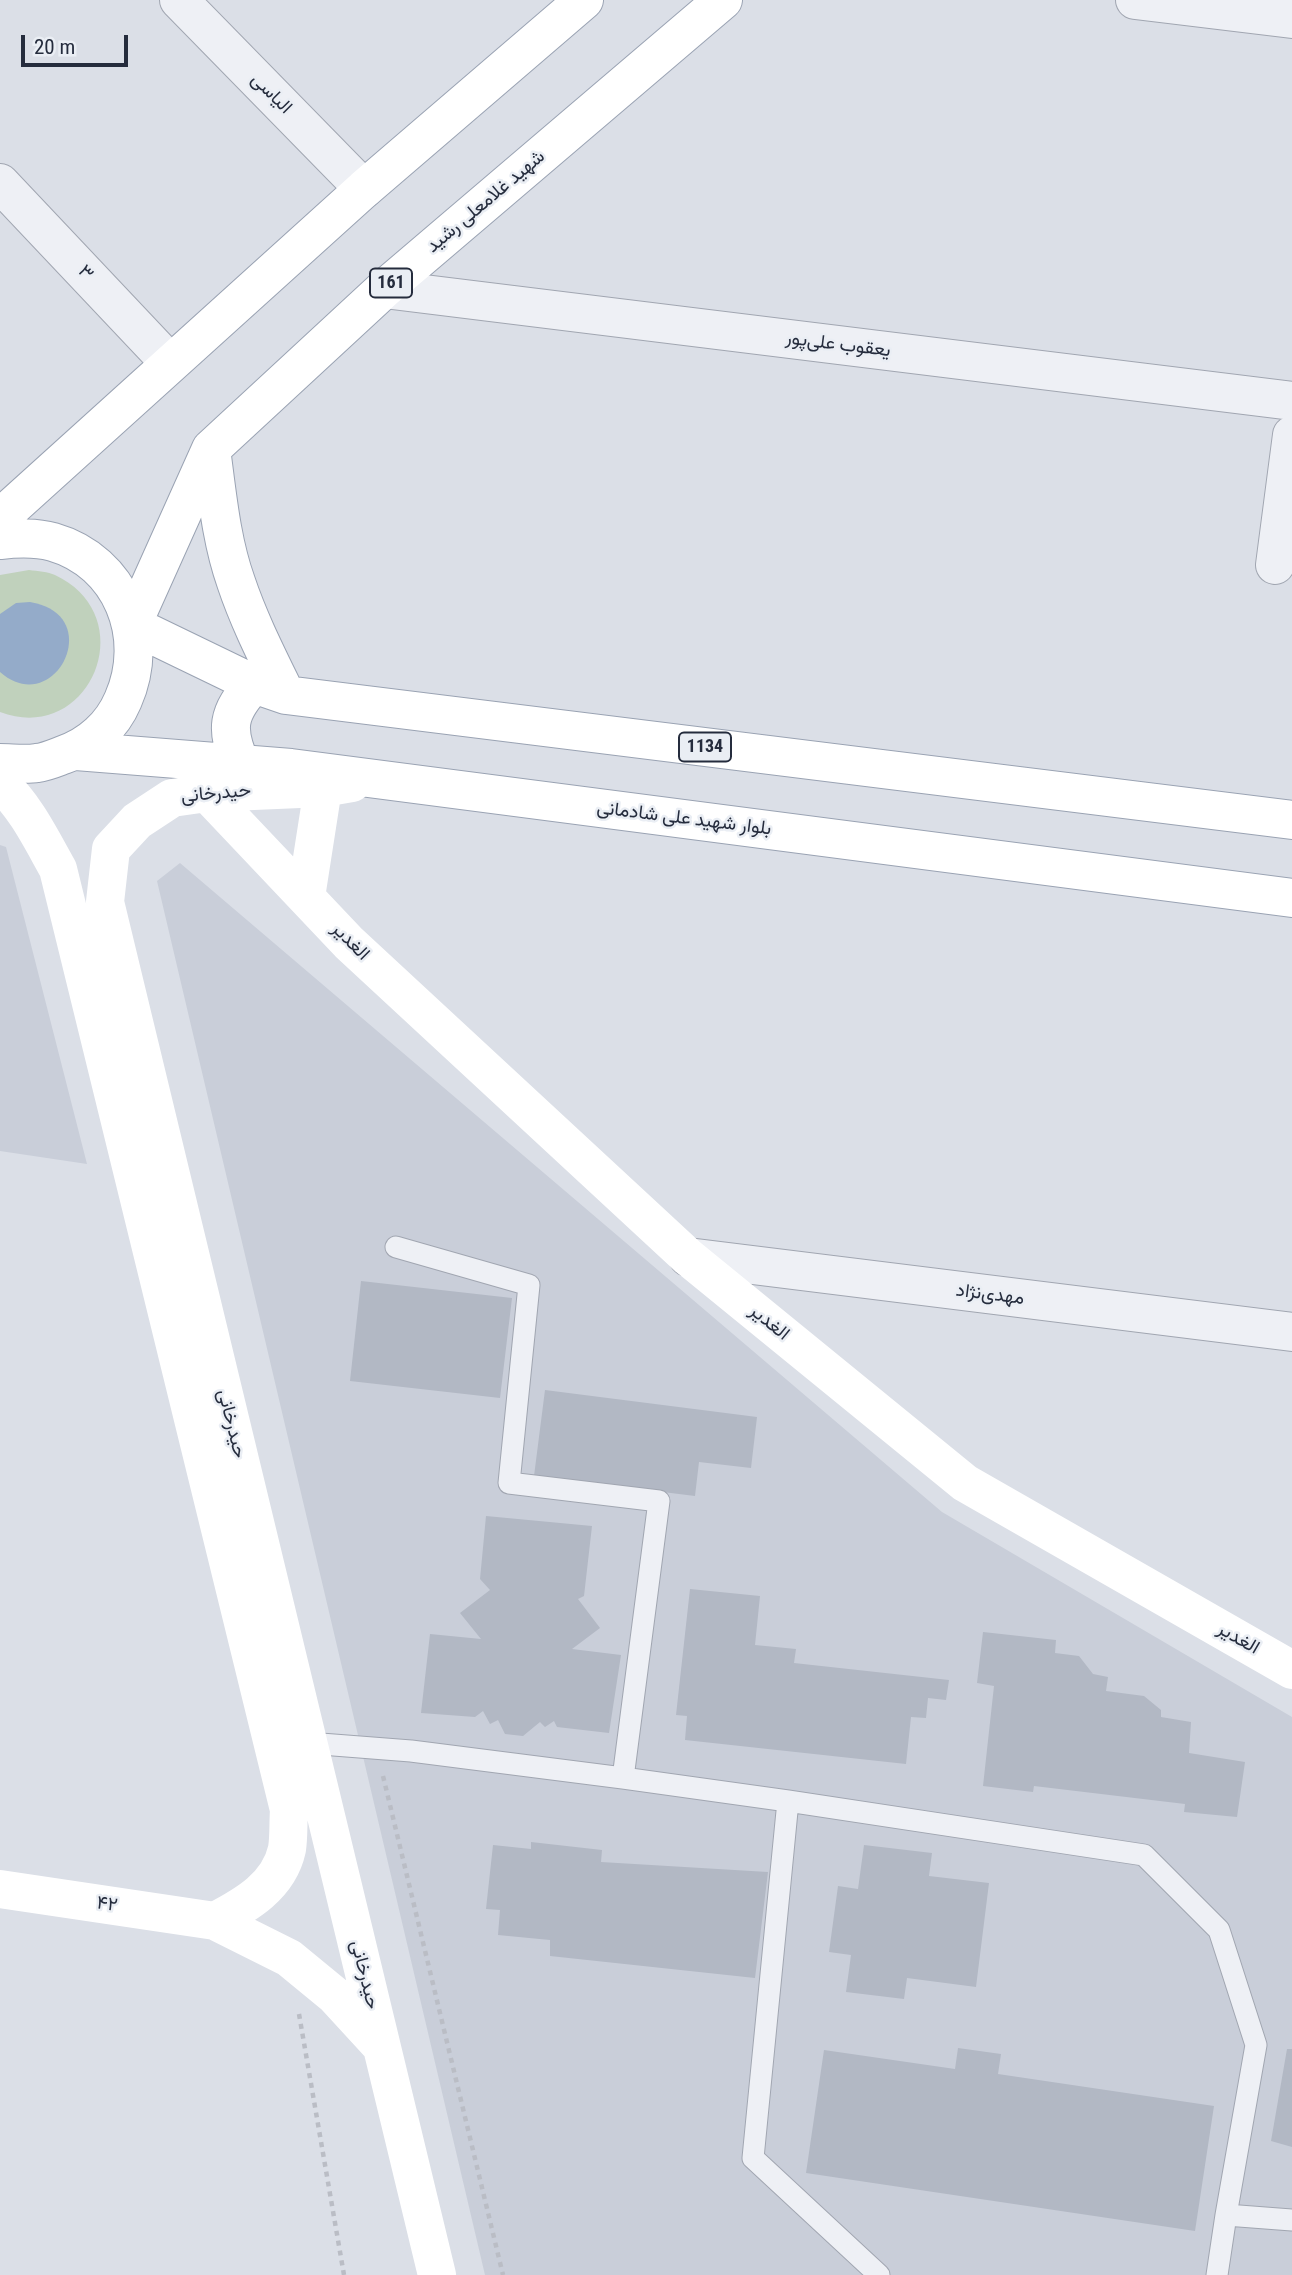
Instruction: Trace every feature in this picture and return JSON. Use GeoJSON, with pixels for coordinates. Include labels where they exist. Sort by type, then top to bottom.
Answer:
{"type":"FeatureCollection","features":[{"type":"Feature","properties":{"kind":"main road"},"geometry":{"type":"LineString","coordinates":[[0,518],[364,189],[584,0]]}},
{"type":"Feature","properties":{"kind":"main road","name":"شهید غلامعلی رشید"},"geometry":{"type":"LineString","coordinates":[[132,625],[211,449],[384,289],[723,0]]}},
{"type":"Feature","properties":{"kind":"main road"},"geometry":{"type":"LineString","coordinates":[[211,449],[220,513],[235,580],[259,639],[270,690],[239,701],[231,721],[232,744],[241,765]]}},
{"type":"Feature","properties":{"kind":"main road"},"geometry":{"type":"LineString","coordinates":[[0,540],[24,538],[53,542],[81,554],[104,573],[122,597],[132,625],[135,654],[131,683],[118,711],[100,734],[76,751],[39,763],[0,763]]}},
{"type":"Feature","properties":{"kind":"main road","name":"1134"},"geometry":{"type":"LineString","coordinates":[[132,625],[270,690],[1292,820]]}},
{"type":"Feature","properties":{"kind":"main road","name":"بلوار شهید علی شادمانی"},"geometry":{"type":"LineString","coordinates":[[76,751],[291,768],[1292,898]]}},
{"type":"Feature","properties":{"kind":"main road","name":"حیدرخانی"},"geometry":{"type":"LineString","coordinates":[[376,779],[323,788],[207,793],[172,798],[137,821],[111,849],[105,902],[437,2275]]}},
{"type":"Feature","properties":{"kind":"main road","name":"حیدرخانی"},"geometry":{"type":"LineString","coordinates":[[0,783],[19,803],[58,869],[289,1810],[286,1849],[275,1878],[246,1905],[215,1921]]}},
{"type":"Feature","properties":{"kind":"main road"},"geometry":{"type":"LineString","coordinates":[[306,897],[323,788]]}},
{"type":"Feature","properties":{"kind":"main road","name":"الغدیر"},"geometry":{"type":"LineString","coordinates":[[207,793],[349,943],[688,1257],[965,1483],[1292,1670]]}},
{"type":"Feature","properties":{"kind":"main road","name":"۴۲"},"geometry":{"type":"LineString","coordinates":[[0,1889],[215,1921],[289,1958],[334,1995],[382,2047]]}},
{"type":"Feature","properties":{"kind":"street","name":"الیاسی"},"geometry":{"type":"LineString","coordinates":[[179,0],[364,189]]}},
{"type":"Feature","properties":{"kind":"street"},"geometry":{"type":"LineString","coordinates":[[1135,0],[1292,19]]}},
{"type":"Feature","properties":{"kind":"street","name":"۳"},"geometry":{"type":"LineString","coordinates":[[0,183],[170,363]]}},
{"type":"Feature","properties":{"kind":"street","name":"یعقوب علی‌پور"},"geometry":{"type":"LineString","coordinates":[[384,289],[1292,401]]}},
{"type":"Feature","properties":{"kind":"street"},"geometry":{"type":"LineString","coordinates":[[1275,565],[1292,435]]}},
{"type":"Feature","properties":{"kind":"street","name":"مهدی‌نژاد"},"geometry":{"type":"LineString","coordinates":[[688,1257],[1292,1332]]}},
{"type":"Feature","properties":{"kind":"lane"},"geometry":{"type":"LineString","coordinates":[[396,1247],[529,1285],[509,1483],[659,1501],[623,1778]]}},
{"type":"Feature","properties":{"kind":"lane"},"geometry":{"type":"LineString","coordinates":[[308,1743],[376,1748],[623,1778],[1144,1855],[1219,1930],[1256,2045],[1217,2275]]}},
{"type":"Feature","properties":{"kind":"lane"},"geometry":{"type":"LineString","coordinates":[[788,1801],[753,2158],[879,2275]]}},
{"type":"Feature","properties":{"kind":"lane"},"geometry":{"type":"LineString","coordinates":[[1226,2215],[1292,2220]]}},
{"type":"Feature","properties":{"kind":"path"},"geometry":{"type":"LineString","coordinates":[[376,1748],[503,2275]]}},
{"type":"Feature","properties":{"kind":"path"},"geometry":{"type":"LineString","coordinates":[[289,1958],[344,2275]]}},
{"type":"Feature","properties":{"kind":"shaded area"},"geometry":{"type":"Polygon","coordinates":[[[0,845],[6,847],[87,1164],[0,1151],[0,845]]]}},
{"type":"Feature","properties":{"kind":"shaded area"},"geometry":{"type":"Polygon","coordinates":[[[180,863],[942,1512],[1292,1717],[1292,2275],[485,2275],[157,881],[180,863]]]}},
{"type":"Feature","properties":{"kind":"green space"},"geometry":{"type":"Polygon","coordinates":[[[29,570],[55,575],[82,594],[97,619],[100,646],[95,672],[80,695],[59,711],[32,718],[0,712],[0,575],[29,570]]]}},
{"type":"Feature","properties":{"kind":"water"},"geometry":{"type":"Polygon","coordinates":[[[30,602],[53,611],[66,625],[69,643],[64,660],[54,674],[38,683],[20,683],[0,672],[0,614],[16,603],[30,602]]]}},
{"type":"Feature","properties":{"kind":"building"},"geometry":{"type":"Polygon","coordinates":[[[361,1281],[512,1298],[500,1398],[350,1381],[361,1281]]]}},
{"type":"Feature","properties":{"kind":"building"},"geometry":{"type":"Polygon","coordinates":[[[545,1390],[757,1417],[751,1468],[699,1462],[695,1496],[534,1476],[545,1390]]]}},
{"type":"Feature","properties":{"kind":"building"},"geometry":{"type":"Polygon","coordinates":[[[486,1516],[592,1526],[584,1596],[578,1599],[600,1628],[572,1649],[621,1655],[609,1733],[557,1727],[554,1721],[545,1727],[540,1722],[523,1736],[505,1734],[498,1720],[490,1724],[483,1711],[475,1717],[421,1713],[430,1634],[481,1639],[460,1613],[490,1590],[480,1579],[486,1516]]]}},
{"type":"Feature","properties":{"kind":"building"},"geometry":{"type":"Polygon","coordinates":[[[690,1589],[760,1596],[755,1645],[796,1649],[794,1663],[949,1680],[946,1700],[928,1698],[926,1718],[911,1717],[906,1764],[685,1740],[687,1716],[676,1715],[690,1589]]]}},
{"type":"Feature","properties":{"kind":"building"},"geometry":{"type":"Polygon","coordinates":[[[983,1632],[1056,1640],[1055,1653],[1079,1656],[1093,1674],[1108,1677],[1106,1691],[1144,1696],[1161,1710],[1161,1717],[1191,1722],[1189,1753],[1245,1762],[1237,1817],[1184,1812],[1185,1804],[1034,1786],[1033,1792],[983,1786],[994,1686],[977,1683],[983,1632]]]}},
{"type":"Feature","properties":{"kind":"building"},"geometry":{"type":"Polygon","coordinates":[[[531,1842],[602,1850],[601,1862],[768,1872],[755,1978],[550,1956],[550,1940],[498,1935],[500,1910],[486,1909],[493,1845],[531,1849],[531,1842]]]}},
{"type":"Feature","properties":{"kind":"building"},"geometry":{"type":"Polygon","coordinates":[[[864,1845],[932,1853],[929,1876],[989,1883],[976,1987],[907,1978],[904,1999],[846,1992],[851,1955],[829,1952],[838,1886],[858,1889],[864,1845]]]}},
{"type":"Feature","properties":{"kind":"building"},"geometry":{"type":"Polygon","coordinates":[[[958,2048],[1001,2054],[998,2074],[1214,2106],[1195,2231],[806,2173],[824,2050],[955,2069],[958,2048]]]}},
{"type":"Feature","properties":{"kind":"building"},"geometry":{"type":"Polygon","coordinates":[[[1287,2049],[1292,2049],[1292,2147],[1271,2141],[1287,2049]]]}}]}
